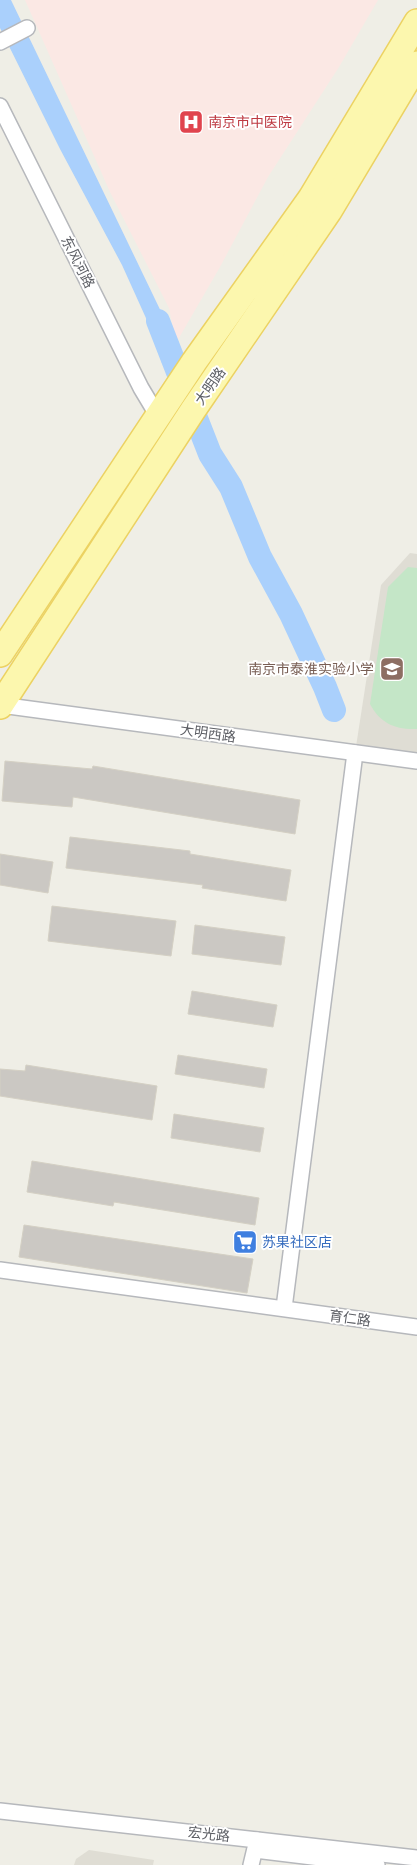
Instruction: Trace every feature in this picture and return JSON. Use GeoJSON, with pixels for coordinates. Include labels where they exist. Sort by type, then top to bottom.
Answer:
{"type":"FeatureCollection","features":[{"type":"Feature","properties":{"kind":"main road","name":"大明路"},"geometry":{"type":"LineString","coordinates":[[0,654],[194,362],[311,198],[417,22]]}},
{"type":"Feature","properties":{"kind":"main road","name":"大明路"},"geometry":{"type":"LineString","coordinates":[[0,705],[183,426],[329,211],[417,64]]}},
{"type":"Feature","properties":{"kind":"street"},"geometry":{"type":"LineString","coordinates":[[0,42],[27,28]]}},
{"type":"Feature","properties":{"kind":"street","name":"东风河路"},"geometry":{"type":"LineString","coordinates":[[0,106],[141,388],[164,409]]}},
{"type":"Feature","properties":{"kind":"street","name":"大明西路"},"geometry":{"type":"LineString","coordinates":[[0,705],[417,761]]}},
{"type":"Feature","properties":{"kind":"street"},"geometry":{"type":"LineString","coordinates":[[284,1308],[355,753]]}},
{"type":"Feature","properties":{"kind":"street","name":"育仁路"},"geometry":{"type":"LineString","coordinates":[[0,1270],[417,1327]]}},
{"type":"Feature","properties":{"kind":"street","name":"宏光路"},"geometry":{"type":"LineString","coordinates":[[0,1811],[256,1845],[377,1865]]}},
{"type":"Feature","properties":{"kind":"street","name":"宏光路"},"geometry":{"type":"LineString","coordinates":[[0,1820],[256,1845],[417,1858]]}},
{"type":"Feature","properties":{"kind":"street"},"geometry":{"type":"LineString","coordinates":[[251,1865],[256,1845]]}},
{"type":"Feature","properties":{"kind":"shaded area","name":"南京市中医院"},"geometry":{"type":"Polygon","coordinates":[[[25,0],[378,0],[339,67],[268,177],[220,267],[176,343],[169,308],[110,192],[25,0]]]}},
{"type":"Feature","properties":{"kind":"shaded area","name":"南京市泰淮实验小学"},"geometry":{"type":"Polygon","coordinates":[[[410,553],[417,554],[417,761],[355,753],[381,585],[410,553]]]}},
{"type":"Feature","properties":{"kind":"shaded area"},"geometry":{"type":"Polygon","coordinates":[[[89,1850],[154,1860],[153,1865],[74,1865],[76,1859],[89,1850]]]}},
{"type":"Feature","properties":{"kind":"green space","name":"南京市泰淮实验小学"},"geometry":{"type":"Polygon","coordinates":[[[408,567],[417,568],[417,729],[395,727],[383,721],[370,704],[388,587],[408,567]]]}},
{"type":"Feature","properties":{"kind":"water"},"geometry":{"type":"Polygon","coordinates":[[[0,0],[11,0],[167,324],[170,347],[167,361],[162,363],[150,327],[122,265],[60,149],[0,28],[0,0]]]}},
{"type":"Feature","properties":{"kind":"building"},"geometry":{"type":"Polygon","coordinates":[[[5,761],[92,769],[93,766],[300,800],[295,834],[73,797],[72,807],[2,801],[5,761]]]}},
{"type":"Feature","properties":{"kind":"building"},"geometry":{"type":"Polygon","coordinates":[[[70,837],[190,851],[190,854],[291,870],[286,901],[202,888],[203,885],[66,868],[70,837]]]}},
{"type":"Feature","properties":{"kind":"building"},"geometry":{"type":"Polygon","coordinates":[[[0,854],[53,862],[48,893],[0,885],[0,854]]]}},
{"type":"Feature","properties":{"kind":"building"},"geometry":{"type":"Polygon","coordinates":[[[52,906],[176,921],[171,956],[48,941],[52,906]]]}},
{"type":"Feature","properties":{"kind":"building"},"geometry":{"type":"Polygon","coordinates":[[[195,925],[285,937],[281,965],[192,954],[195,925]]]}},
{"type":"Feature","properties":{"kind":"building"},"geometry":{"type":"Polygon","coordinates":[[[192,991],[277,1005],[273,1027],[188,1014],[192,991]]]}},
{"type":"Feature","properties":{"kind":"building"},"geometry":{"type":"Polygon","coordinates":[[[178,1055],[267,1069],[264,1088],[175,1074],[178,1055]]]}},
{"type":"Feature","properties":{"kind":"building"},"geometry":{"type":"Polygon","coordinates":[[[26,1065],[157,1086],[152,1120],[0,1096],[0,1069],[25,1071],[26,1065]]]}},
{"type":"Feature","properties":{"kind":"building"},"geometry":{"type":"Polygon","coordinates":[[[174,1114],[264,1128],[260,1152],[171,1138],[174,1114]]]}},
{"type":"Feature","properties":{"kind":"building"},"geometry":{"type":"Polygon","coordinates":[[[32,1161],[259,1198],[255,1225],[114,1202],[113,1206],[27,1192],[32,1161]]]}},
{"type":"Feature","properties":{"kind":"building"},"geometry":{"type":"Polygon","coordinates":[[[24,1225],[253,1259],[247,1293],[19,1257],[24,1225]]]}},
{"type":"Feature","properties":{"kind":"waterway"},"geometry":{"type":"LineString","coordinates":[[158,321],[210,454],[231,487],[260,557],[291,614],[334,710]]}},
{"type":"Feature","properties":{"kind":"place","name":"南京市中医院"},"geometry":{"type":"Point","coordinates":[191,122]}},
{"type":"Feature","properties":{"kind":"place","name":"南京市泰淮实验小学"},"geometry":{"type":"Point","coordinates":[392,669]}},
{"type":"Feature","properties":{"kind":"place","name":"苏果社区店"},"geometry":{"type":"Point","coordinates":[245,1242]}}]}
